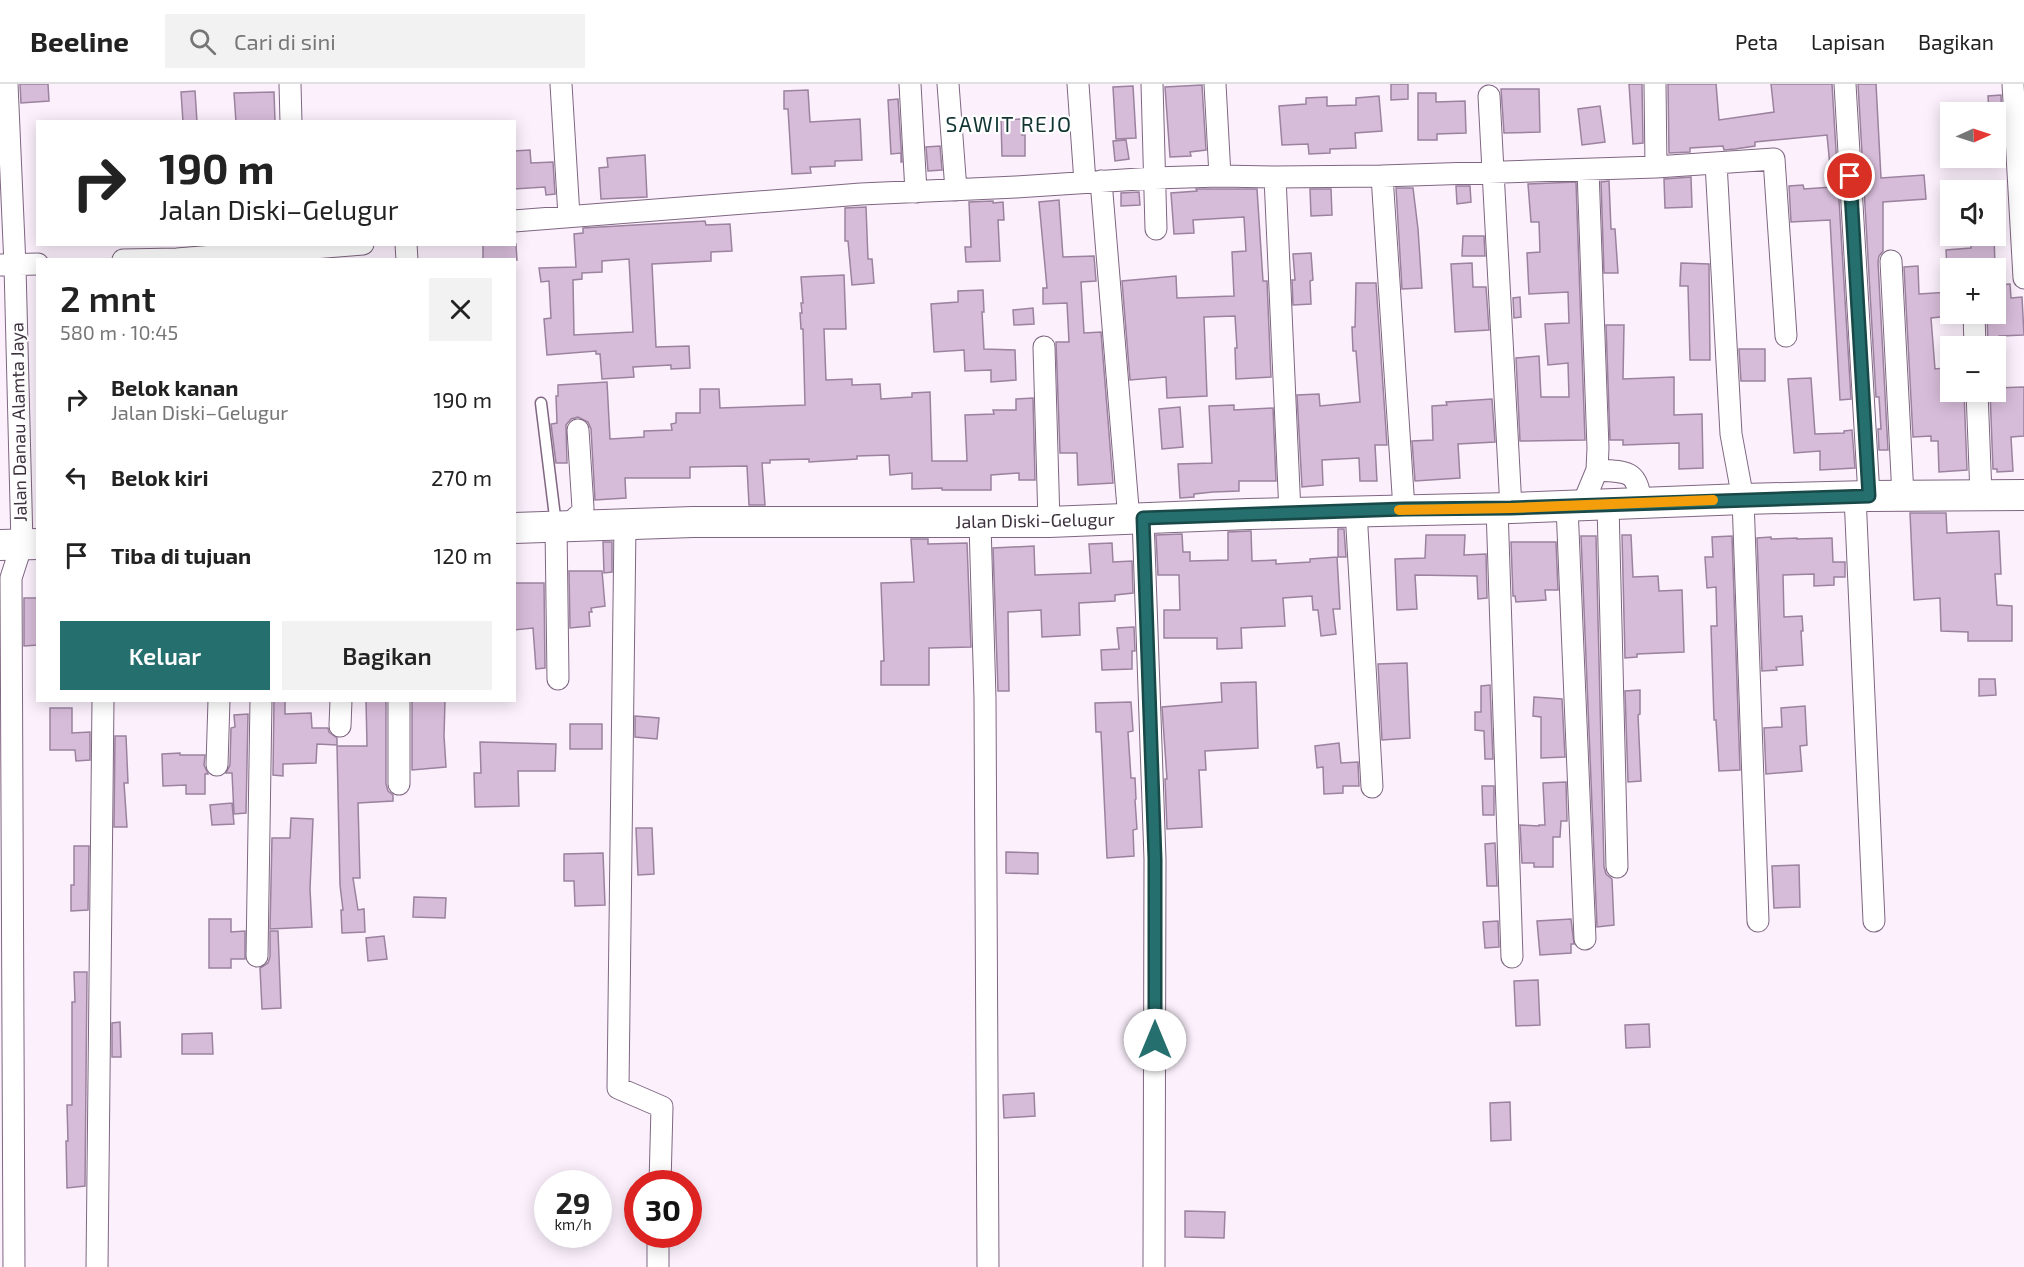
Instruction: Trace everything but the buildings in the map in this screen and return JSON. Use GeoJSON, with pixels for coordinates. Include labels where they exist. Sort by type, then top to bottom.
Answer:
{"type":"FeatureCollection","features":[{"type":"Feature","properties":{"kind":"main road","name":"Jalan Diski–Gelugur"},"geometry":{"type":"LineString","coordinates":[[516,528],[774,521],[1049,522],[1743,499],[2024,495]]}},
{"type":"Feature","properties":{"kind":"street","name":"Jalan Danau Alamta Jaya"},"geometry":{"type":"LineString","coordinates":[[7,84],[7,265],[14,554],[14,1267]]}},
{"type":"Feature","properties":{"kind":"street"},"geometry":{"type":"LineString","coordinates":[[290,84],[291,120]]}},
{"type":"Feature","properties":{"kind":"street"},"geometry":{"type":"LineString","coordinates":[[561,84],[569,216]]}},
{"type":"Feature","properties":{"kind":"street"},"geometry":{"type":"LineString","coordinates":[[910,84],[916,192]]}},
{"type":"Feature","properties":{"kind":"street"},"geometry":{"type":"LineString","coordinates":[[948,84],[956,190]]}},
{"type":"Feature","properties":{"kind":"street"},"geometry":{"type":"LineString","coordinates":[[1078,84],[1093,182],[1136,519],[1155,859],[1154,1267]]}},
{"type":"Feature","properties":{"kind":"street"},"geometry":{"type":"LineString","coordinates":[[1152,84],[1156,229]]}},
{"type":"Feature","properties":{"kind":"street"},"geometry":{"type":"LineString","coordinates":[[1215,84],[1220,176]]}},
{"type":"Feature","properties":{"kind":"street"},"geometry":{"type":"LineString","coordinates":[[1655,84],[1656,167]]}},
{"type":"Feature","properties":{"kind":"street"},"geometry":{"type":"LineString","coordinates":[[1845,84],[1862,496],[1874,921]]}},
{"type":"Feature","properties":{"kind":"street"},"geometry":{"type":"LineString","coordinates":[[2013,84],[2024,278]]}},
{"type":"Feature","properties":{"kind":"street"},"geometry":{"type":"LineString","coordinates":[[1489,96],[1504,508],[1512,957]]}},
{"type":"Feature","properties":{"kind":"street"},"geometry":{"type":"LineString","coordinates":[[516,221],[861,194],[1154,178],[1382,176],[1588,170],[1774,159],[1786,336]]}},
{"type":"Feature","properties":{"kind":"street"},"geometry":{"type":"LineString","coordinates":[[1716,163],[1731,434],[1743,499],[1758,921]]}},
{"type":"Feature","properties":{"kind":"street"},"geometry":{"type":"LineString","coordinates":[[1585,939],[1586,505],[1597,470],[1588,170]]}},
{"type":"Feature","properties":{"kind":"street"},"geometry":{"type":"LineString","coordinates":[[1382,176],[1404,509]]}},
{"type":"Feature","properties":{"kind":"street"},"geometry":{"type":"LineString","coordinates":[[1275,177],[1290,513]]}},
{"type":"Feature","properties":{"kind":"street"},"geometry":{"type":"LineString","coordinates":[[191,258],[343,246]]}},
{"type":"Feature","properties":{"kind":"street"},"geometry":{"type":"LineString","coordinates":[[1891,261],[1904,496]]}},
{"type":"Feature","properties":{"kind":"street"},"geometry":{"type":"LineString","coordinates":[[7,265],[36,264]]}},
{"type":"Feature","properties":{"kind":"street"},"geometry":{"type":"LineString","coordinates":[[1044,347],[1049,522]]}},
{"type":"Feature","properties":{"kind":"street"},"geometry":{"type":"LineString","coordinates":[[1977,402],[1980,495]]}},
{"type":"Feature","properties":{"kind":"street"},"geometry":{"type":"LineString","coordinates":[[558,679],[562,526],[583,508],[578,430]]}},
{"type":"Feature","properties":{"kind":"street"},"geometry":{"type":"LineString","coordinates":[[1597,470],[1623,472],[1631,475],[1640,488],[1641,503]]}},
{"type":"Feature","properties":{"kind":"street"},"geometry":{"type":"LineString","coordinates":[[1586,505],[1617,867]]}},
{"type":"Feature","properties":{"kind":"street"},"geometry":{"type":"LineString","coordinates":[[1356,511],[1372,787]]}},
{"type":"Feature","properties":{"kind":"street"},"geometry":{"type":"LineString","coordinates":[[980,523],[985,698],[988,1267]]}},
{"type":"Feature","properties":{"kind":"street"},"geometry":{"type":"LineString","coordinates":[[625,524],[618,1088],[662,1107],[660,1170]]}},
{"type":"Feature","properties":{"kind":"street"},"geometry":{"type":"LineString","coordinates":[[97,1267],[103,702]]}},
{"type":"Feature","properties":{"kind":"street"},"geometry":{"type":"LineString","coordinates":[[217,765],[219,702]]}},
{"type":"Feature","properties":{"kind":"street"},"geometry":{"type":"LineString","coordinates":[[257,956],[261,702]]}},
{"type":"Feature","properties":{"kind":"street"},"geometry":{"type":"LineString","coordinates":[[340,702],[340,726]]}},
{"type":"Feature","properties":{"kind":"street"},"geometry":{"type":"LineString","coordinates":[[399,702],[399,784]]}},
{"type":"Feature","properties":{"kind":"street"},"geometry":{"type":"LineString","coordinates":[[658,1248],[658,1267]]}},
{"type":"Feature","properties":{"kind":"lane"},"geometry":{"type":"LineString","coordinates":[[541,403],[562,526]]}},
{"type":"Feature","properties":{"kind":"slow traffic"},"geometry":{"type":"LineString","coordinates":[[1399,510],[1713,500]]}},
{"type":"Feature","properties":{"kind":"district","name":"SAWIT REJO"},"geometry":{"type":"Point","coordinates":[1009,125]}},
{"type":"Feature","properties":{"kind":"route"},"geometry":{"type":"LineString","coordinates":[[1155,1040],[1155,859],[1143,518],[1869,496],[1850,176]]}}]}
